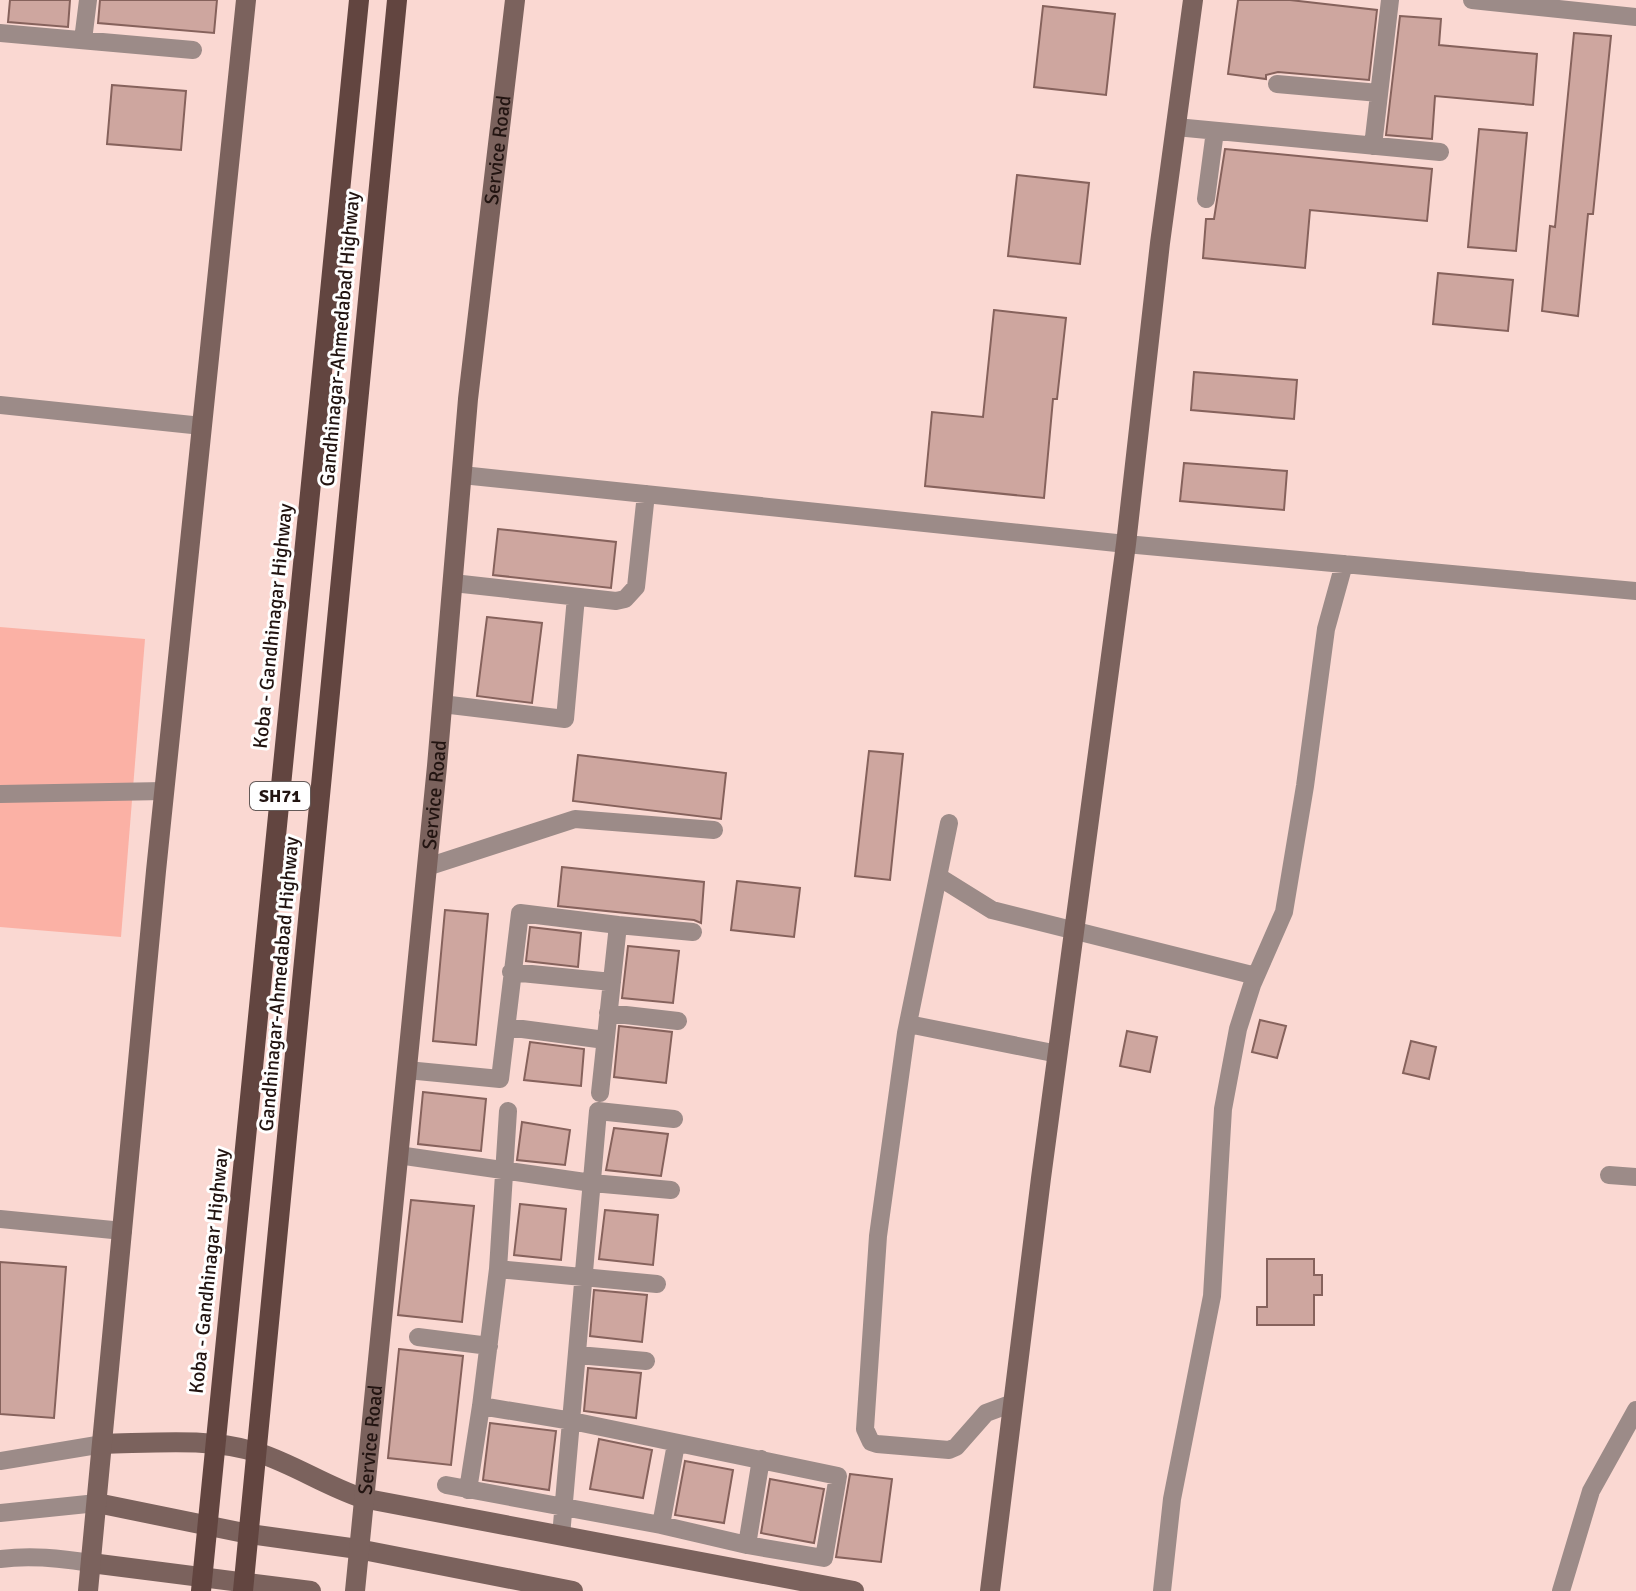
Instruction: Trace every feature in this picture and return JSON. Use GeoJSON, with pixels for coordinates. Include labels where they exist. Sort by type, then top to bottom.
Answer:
{"type":"FeatureCollection","features":[{"type":"Feature","properties":{"kind":"main road","name":"Koba - Gandhinagar Highway"},"geometry":{"type":"LineString","coordinates":[[201,1585],[359,0]]}},
{"type":"Feature","properties":{"kind":"main road","name":"Gandhinagar-Ahmedabad Highway"},"geometry":{"type":"LineString","coordinates":[[244,1587],[397,0]]}},
{"type":"Feature","properties":{"kind":"street"},"geometry":{"type":"LineString","coordinates":[[83,40],[88,0]]}},
{"type":"Feature","properties":{"kind":"street"},"geometry":{"type":"LineString","coordinates":[[88,1591],[164,791],[246,0]]}},
{"type":"Feature","properties":{"kind":"street","name":"Service Road"},"geometry":{"type":"LineString","coordinates":[[355,1591],[427,867],[468,399],[515,0]]}},
{"type":"Feature","properties":{"kind":"street"},"geometry":{"type":"LineString","coordinates":[[990,1591],[1193,0]]}},
{"type":"Feature","properties":{"kind":"street"},"geometry":{"type":"LineString","coordinates":[[1373,146],[1390,0]]}},
{"type":"Feature","properties":{"kind":"street"},"geometry":{"type":"LineString","coordinates":[[1472,0],[1636,17]]}},
{"type":"Feature","properties":{"kind":"street"},"geometry":{"type":"LineString","coordinates":[[0,33],[193,50]]}},
{"type":"Feature","properties":{"kind":"street"},"geometry":{"type":"LineString","coordinates":[[1277,84],[1379,93]]}},
{"type":"Feature","properties":{"kind":"street"},"geometry":{"type":"LineString","coordinates":[[1176,127],[1440,152]]}},
{"type":"Feature","properties":{"kind":"street"},"geometry":{"type":"LineString","coordinates":[[1206,199],[1215,131]]}},
{"type":"Feature","properties":{"kind":"street"},"geometry":{"type":"LineString","coordinates":[[0,405],[202,426]]}},
{"type":"Feature","properties":{"kind":"street"},"geometry":{"type":"LineString","coordinates":[[462,475],[1126,544],[1636,591]]}},
{"type":"Feature","properties":{"kind":"street"},"geometry":{"type":"LineString","coordinates":[[453,583],[616,601],[625,599],[636,587],[646,494]]}},
{"type":"Feature","properties":{"kind":"street"},"geometry":{"type":"LineString","coordinates":[[1162,1591],[1172,1499],[1212,1296],[1223,1109],[1238,1029],[1256,976],[1284,912],[1305,786],[1323,645],[1344,564]]}},
{"type":"Feature","properties":{"kind":"street"},"geometry":{"type":"LineString","coordinates":[[442,704],[565,719],[576,597]]}},
{"type":"Feature","properties":{"kind":"street"},"geometry":{"type":"LineString","coordinates":[[0,794],[164,791]]}},
{"type":"Feature","properties":{"kind":"street"},"geometry":{"type":"LineString","coordinates":[[427,867],[575,819],[714,830]]}},
{"type":"Feature","properties":{"kind":"street"},"geometry":{"type":"LineString","coordinates":[[949,823],[908,1024],[878,1236],[865,1429],[867,1437],[877,1444],[942,1451],[956,1447],[986,1413],[1013,1403]]}},
{"type":"Feature","properties":{"kind":"street"},"geometry":{"type":"LineString","coordinates":[[939,877],[992,910],[1256,976]]}},
{"type":"Feature","properties":{"kind":"street"},"geometry":{"type":"LineString","coordinates":[[407,1070],[500,1079],[520,913],[693,932]]}},
{"type":"Feature","properties":{"kind":"street"},"geometry":{"type":"LineString","coordinates":[[600,1093],[618,925]]}},
{"type":"Feature","properties":{"kind":"street"},"geometry":{"type":"LineString","coordinates":[[511,972],[612,982]]}},
{"type":"Feature","properties":{"kind":"street"},"geometry":{"type":"LineString","coordinates":[[608,1013],[678,1021]]}},
{"type":"Feature","properties":{"kind":"street"},"geometry":{"type":"LineString","coordinates":[[908,1024],[1058,1054]]}},
{"type":"Feature","properties":{"kind":"street"},"geometry":{"type":"LineString","coordinates":[[507,1027],[605,1040]]}},
{"type":"Feature","properties":{"kind":"street"},"geometry":{"type":"LineString","coordinates":[[468,1490],[498,1269],[508,1111]]}},
{"type":"Feature","properties":{"kind":"street"},"geometry":{"type":"LineString","coordinates":[[561,1536],[598,1111],[674,1119]]}},
{"type":"Feature","properties":{"kind":"street"},"geometry":{"type":"LineString","coordinates":[[398,1155],[592,1183],[671,1190]]}},
{"type":"Feature","properties":{"kind":"street"},"geometry":{"type":"LineString","coordinates":[[1609,1175],[1636,1177]]}},
{"type":"Feature","properties":{"kind":"street"},"geometry":{"type":"LineString","coordinates":[[0,1219],[123,1231]]}},
{"type":"Feature","properties":{"kind":"street"},"geometry":{"type":"LineString","coordinates":[[498,1269],[657,1284]]}},
{"type":"Feature","properties":{"kind":"street"},"geometry":{"type":"LineString","coordinates":[[418,1337],[489,1346]]}},
{"type":"Feature","properties":{"kind":"street"},"geometry":{"type":"LineString","coordinates":[[578,1355],[646,1361]]}},
{"type":"Feature","properties":{"kind":"street"},"geometry":{"type":"LineString","coordinates":[[446,1485],[824,1558],[838,1476],[572,1421],[481,1406]]}},
{"type":"Feature","properties":{"kind":"street"},"geometry":{"type":"LineString","coordinates":[[1561,1591],[1591,1491],[1636,1410]]}},
{"type":"Feature","properties":{"kind":"street"},"geometry":{"type":"LineString","coordinates":[[0,1461],[103,1444],[215,1442],[258,1453],[296,1468],[335,1489],[362,1498],[854,1591]]}},
{"type":"Feature","properties":{"kind":"street"},"geometry":{"type":"LineString","coordinates":[[661,1525],[676,1444]]}},
{"type":"Feature","properties":{"kind":"street"},"geometry":{"type":"LineString","coordinates":[[747,1545],[761,1459]]}},
{"type":"Feature","properties":{"kind":"street"},"geometry":{"type":"LineString","coordinates":[[0,1513],[97,1503],[249,1534],[358,1549],[573,1591]]}},
{"type":"Feature","properties":{"kind":"street"},"geometry":{"type":"LineString","coordinates":[[582,1540],[584,1510]]}},
{"type":"Feature","properties":{"kind":"street"},"geometry":{"type":"LineString","coordinates":[[0,1559],[62,1558],[201,1585],[311,1591]]}},
{"type":"Feature","properties":{"kind":"shaded area"},"geometry":{"type":"Polygon","coordinates":[[[0,627],[145,639],[121,937],[0,927],[0,627]]]}},
{"type":"Feature","properties":{"kind":"building"},"geometry":{"type":"Polygon","coordinates":[[[10,0],[70,0],[68,27],[8,22],[10,0]]]}},
{"type":"Feature","properties":{"kind":"building"},"geometry":{"type":"Polygon","coordinates":[[[100,0],[217,0],[214,33],[98,23],[100,0]]]}},
{"type":"Feature","properties":{"kind":"building"},"geometry":{"type":"Polygon","coordinates":[[[1238,0],[1290,0],[1377,10],[1369,80],[1278,72],[1266,75],[1266,79],[1228,74],[1238,0]]]}},
{"type":"Feature","properties":{"kind":"building"},"geometry":{"type":"Polygon","coordinates":[[[1043,6],[1115,14],[1106,95],[1034,87],[1043,6]]]}},
{"type":"Feature","properties":{"kind":"building"},"geometry":{"type":"Polygon","coordinates":[[[1400,16],[1441,19],[1439,45],[1537,54],[1533,105],[1435,96],[1432,139],[1386,135],[1400,16]]]}},
{"type":"Feature","properties":{"kind":"building"},"geometry":{"type":"Polygon","coordinates":[[[1574,33],[1611,36],[1593,214],[1588,214],[1578,316],[1542,311],[1550,226],[1555,227],[1574,33]]]}},
{"type":"Feature","properties":{"kind":"building"},"geometry":{"type":"Polygon","coordinates":[[[112,85],[186,91],[181,150],[107,144],[112,85]]]}},
{"type":"Feature","properties":{"kind":"building"},"geometry":{"type":"Polygon","coordinates":[[[1479,129],[1527,133],[1516,251],[1468,247],[1479,129]]]}},
{"type":"Feature","properties":{"kind":"building"},"geometry":{"type":"Polygon","coordinates":[[[1225,149],[1432,169],[1427,221],[1310,210],[1305,268],[1203,258],[1206,219],[1214,219],[1225,149]]]}},
{"type":"Feature","properties":{"kind":"building"},"geometry":{"type":"Polygon","coordinates":[[[1017,175],[1089,183],[1080,264],[1008,256],[1017,175]]]}},
{"type":"Feature","properties":{"kind":"building"},"geometry":{"type":"Polygon","coordinates":[[[1438,273],[1513,280],[1508,331],[1433,324],[1438,273]]]}},
{"type":"Feature","properties":{"kind":"building"},"geometry":{"type":"Polygon","coordinates":[[[994,310],[1066,318],[1057,399],[1053,399],[1044,498],[925,486],[932,412],[983,417],[994,310]]]}},
{"type":"Feature","properties":{"kind":"building"},"geometry":{"type":"Polygon","coordinates":[[[1194,372],[1297,380],[1294,419],[1191,410],[1194,372]]]}},
{"type":"Feature","properties":{"kind":"building"},"geometry":{"type":"Polygon","coordinates":[[[1184,463],[1287,471],[1284,510],[1180,501],[1184,463]]]}},
{"type":"Feature","properties":{"kind":"building"},"geometry":{"type":"Polygon","coordinates":[[[498,529],[616,542],[611,588],[493,575],[498,529]]]}},
{"type":"Feature","properties":{"kind":"building"},"geometry":{"type":"Polygon","coordinates":[[[487,617],[542,623],[532,703],[477,696],[487,617]]]}},
{"type":"Feature","properties":{"kind":"building"},"geometry":{"type":"Polygon","coordinates":[[[869,751],[903,754],[890,880],[855,876],[869,751]]]}},
{"type":"Feature","properties":{"kind":"building"},"geometry":{"type":"Polygon","coordinates":[[[578,755],[726,773],[721,819],[573,801],[578,755]]]}},
{"type":"Feature","properties":{"kind":"building"},"geometry":{"type":"Polygon","coordinates":[[[562,867],[704,882],[701,923],[558,906],[562,867]]]}},
{"type":"Feature","properties":{"kind":"building"},"geometry":{"type":"Polygon","coordinates":[[[737,881],[800,888],[794,937],[731,930],[737,881]]]}},
{"type":"Feature","properties":{"kind":"building"},"geometry":{"type":"Polygon","coordinates":[[[445,910],[488,914],[476,1045],[433,1041],[445,910]]]}},
{"type":"Feature","properties":{"kind":"building"},"geometry":{"type":"Polygon","coordinates":[[[530,927],[581,933],[578,967],[526,961],[530,927]]]}},
{"type":"Feature","properties":{"kind":"building"},"geometry":{"type":"Polygon","coordinates":[[[628,946],[679,951],[673,1003],[622,998],[628,946]]]}},
{"type":"Feature","properties":{"kind":"building"},"geometry":{"type":"Polygon","coordinates":[[[1260,1020],[1286,1026],[1277,1058],[1252,1052],[1260,1020]]]}},
{"type":"Feature","properties":{"kind":"building"},"geometry":{"type":"Polygon","coordinates":[[[619,1026],[672,1032],[666,1083],[614,1077],[619,1026]]]}},
{"type":"Feature","properties":{"kind":"building"},"geometry":{"type":"Polygon","coordinates":[[[1127,1031],[1157,1037],[1150,1072],[1120,1066],[1127,1031]]]}},
{"type":"Feature","properties":{"kind":"building"},"geometry":{"type":"Polygon","coordinates":[[[1411,1041],[1436,1047],[1429,1079],[1403,1073],[1411,1041]]]}},
{"type":"Feature","properties":{"kind":"building"},"geometry":{"type":"Polygon","coordinates":[[[530,1042],[584,1049],[581,1086],[524,1080],[530,1042]]]}},
{"type":"Feature","properties":{"kind":"building"},"geometry":{"type":"Polygon","coordinates":[[[423,1092],[486,1099],[481,1151],[418,1144],[423,1092]]]}},
{"type":"Feature","properties":{"kind":"building"},"geometry":{"type":"Polygon","coordinates":[[[522,1122],[570,1130],[565,1165],[517,1160],[522,1122]]]}},
{"type":"Feature","properties":{"kind":"building"},"geometry":{"type":"Polygon","coordinates":[[[614,1128],[668,1134],[661,1176],[606,1170],[614,1128]]]}},
{"type":"Feature","properties":{"kind":"building"},"geometry":{"type":"Polygon","coordinates":[[[411,1200],[474,1206],[462,1322],[398,1315],[411,1200]]]}},
{"type":"Feature","properties":{"kind":"building"},"geometry":{"type":"Polygon","coordinates":[[[520,1204],[566,1209],[561,1260],[514,1255],[520,1204]]]}},
{"type":"Feature","properties":{"kind":"building"},"geometry":{"type":"Polygon","coordinates":[[[605,1210],[658,1215],[653,1265],[599,1259],[605,1210]]]}},
{"type":"Feature","properties":{"kind":"building"},"geometry":{"type":"Polygon","coordinates":[[[1267,1259],[1314,1259],[1314,1275],[1322,1275],[1322,1295],[1314,1295],[1314,1325],[1257,1325],[1257,1307],[1267,1307],[1267,1259]]]}},
{"type":"Feature","properties":{"kind":"building"},"geometry":{"type":"Polygon","coordinates":[[[0,1262],[66,1267],[54,1418],[0,1414],[0,1262]]]}},
{"type":"Feature","properties":{"kind":"building"},"geometry":{"type":"Polygon","coordinates":[[[594,1290],[647,1295],[642,1342],[590,1336],[594,1290]]]}},
{"type":"Feature","properties":{"kind":"building"},"geometry":{"type":"Polygon","coordinates":[[[399,1349],[463,1356],[451,1465],[388,1458],[399,1349]]]}},
{"type":"Feature","properties":{"kind":"building"},"geometry":{"type":"Polygon","coordinates":[[[588,1368],[641,1373],[636,1418],[584,1411],[588,1368]]]}},
{"type":"Feature","properties":{"kind":"building"},"geometry":{"type":"Polygon","coordinates":[[[490,1423],[556,1431],[549,1490],[483,1480],[490,1423]]]}},
{"type":"Feature","properties":{"kind":"building"},"geometry":{"type":"Polygon","coordinates":[[[599,1439],[652,1450],[643,1498],[590,1489],[599,1439]]]}},
{"type":"Feature","properties":{"kind":"building"},"geometry":{"type":"Polygon","coordinates":[[[685,1461],[733,1470],[724,1523],[675,1515],[685,1461]]]}},
{"type":"Feature","properties":{"kind":"building"},"geometry":{"type":"Polygon","coordinates":[[[850,1474],[892,1479],[881,1562],[836,1557],[850,1474]]]}},
{"type":"Feature","properties":{"kind":"building"},"geometry":{"type":"Polygon","coordinates":[[[770,1479],[824,1489],[814,1543],[761,1533],[770,1479]]]}}]}
